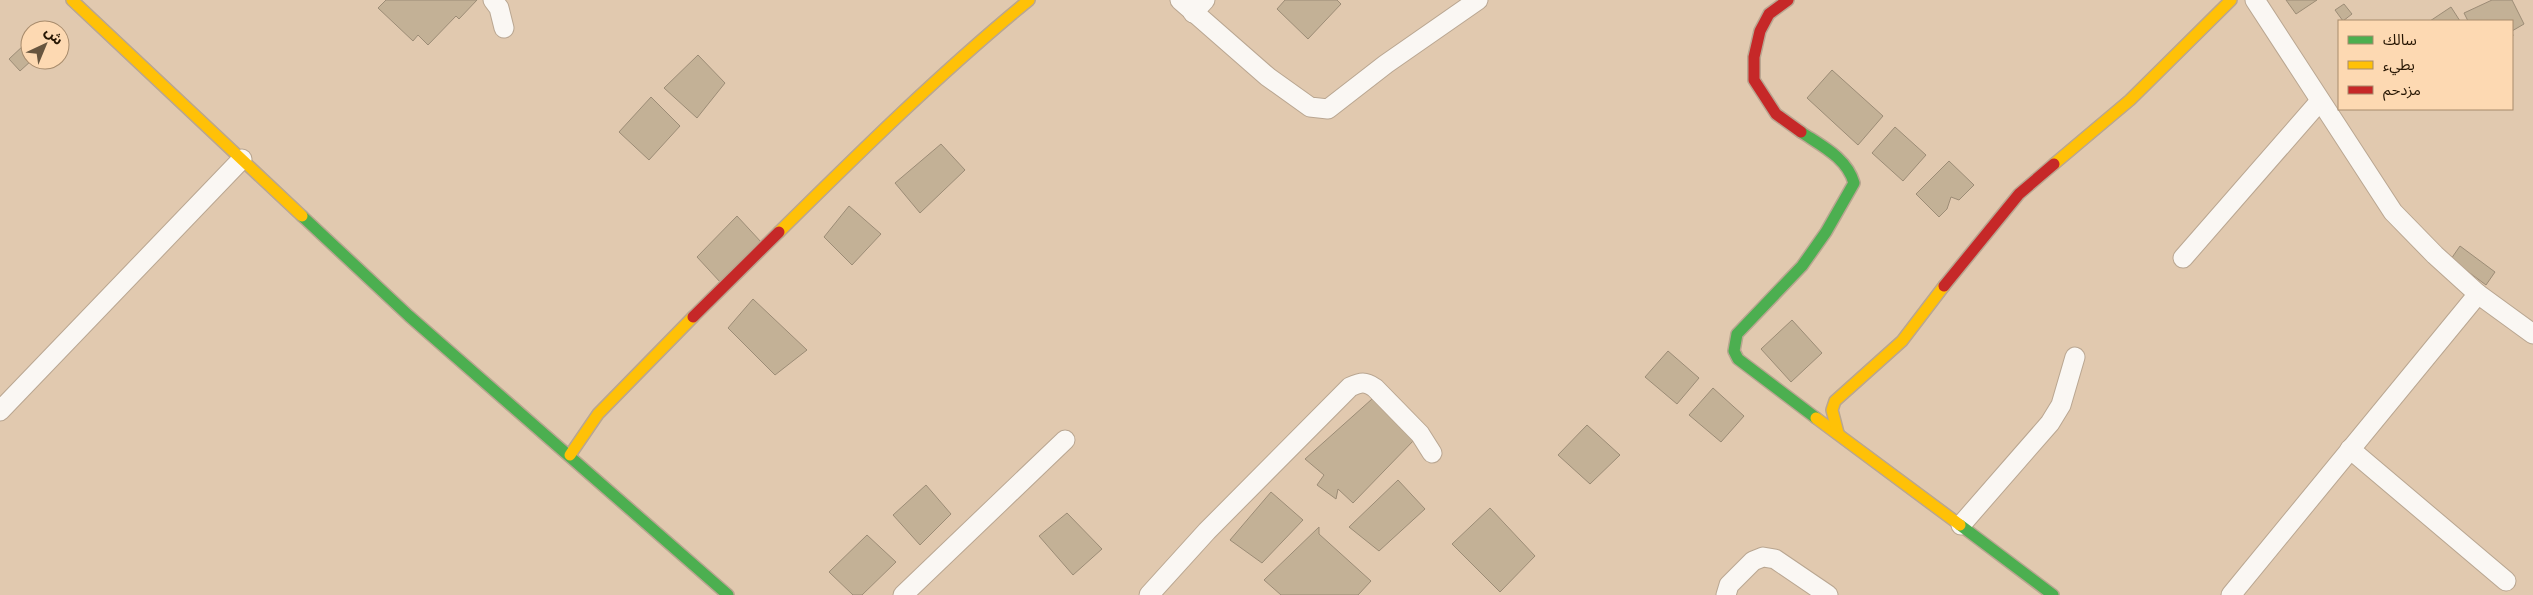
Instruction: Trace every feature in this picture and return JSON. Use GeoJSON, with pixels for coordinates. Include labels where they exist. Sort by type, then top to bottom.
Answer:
{"type":"FeatureCollection","features":[{"type":"Feature","properties":{"kind":"street"},"geometry":{"type":"LineString","coordinates":[[493,0],[498,8],[504,28]]}},
{"type":"Feature","properties":{"kind":"street"},"geometry":{"type":"LineString","coordinates":[[570,455],[598,414],[630,380],[892,121],[980,40],[1029,0]]}},
{"type":"Feature","properties":{"kind":"street"},"geometry":{"type":"LineString","coordinates":[[1193,4],[1268,78],[1310,107],[1328,109],[1386,64],[1478,0]]}},
{"type":"Feature","properties":{"kind":"street"},"geometry":{"type":"LineString","coordinates":[[1788,0],[1769,14],[1760,31],[1754,57],[1754,80],[1776,114],[1834,154],[1850,169],[1854,183],[1826,232],[1802,266],[1737,334],[1734,351],[1738,359],[1763,379],[2053,595]]}},
{"type":"Feature","properties":{"kind":"street"},"geometry":{"type":"LineString","coordinates":[[1838,433],[1832,410],[1835,401],[1902,341],[1972,250],[2019,194],[2130,100],[2231,0]]}},
{"type":"Feature","properties":{"kind":"street"},"geometry":{"type":"LineString","coordinates":[[2255,0],[2393,212],[2435,255],[2478,294],[2533,334]]}},
{"type":"Feature","properties":{"kind":"street"},"geometry":{"type":"LineString","coordinates":[[80,2],[242,159],[410,316],[728,595]]}},
{"type":"Feature","properties":{"kind":"street"},"geometry":{"type":"LineString","coordinates":[[2184,258],[2320,101]]}},
{"type":"Feature","properties":{"kind":"street"},"geometry":{"type":"LineString","coordinates":[[0,411],[242,159]]}},
{"type":"Feature","properties":{"kind":"street"},"geometry":{"type":"LineString","coordinates":[[2230,595],[2478,294]]}},
{"type":"Feature","properties":{"kind":"street"},"geometry":{"type":"LineString","coordinates":[[1961,525],[2050,423],[2060,405],[2075,357]]}},
{"type":"Feature","properties":{"kind":"street"},"geometry":{"type":"LineString","coordinates":[[1149,595],[1310,426],[1356,384],[1361,382],[1368,383],[1375,388],[1420,434],[1432,453]]}},
{"type":"Feature","properties":{"kind":"street"},"geometry":{"type":"LineString","coordinates":[[902,595],[1065,440]]}},
{"type":"Feature","properties":{"kind":"street"},"geometry":{"type":"LineString","coordinates":[[2350,448],[2506,581]]}},
{"type":"Feature","properties":{"kind":"street"},"geometry":{"type":"LineString","coordinates":[[1726,595],[1729,585],[1752,561],[1763,557],[1774,559],[1828,595]]}},
{"type":"Feature","properties":{"kind":"building"},"geometry":{"type":"Polygon","coordinates":[[[386,0],[477,0],[459,19],[456,16],[428,45],[418,35],[413,41],[378,8],[386,0]]]}},
{"type":"Feature","properties":{"kind":"building"},"geometry":{"type":"Polygon","coordinates":[[[1285,0],[1337,0],[1341,4],[1308,39],[1277,9],[1285,0]]]}},
{"type":"Feature","properties":{"kind":"building"},"geometry":{"type":"Polygon","coordinates":[[[2286,0],[2317,0],[2296,14],[2286,0]]]}},
{"type":"Feature","properties":{"kind":"building"},"geometry":{"type":"Polygon","coordinates":[[[2492,0],[2512,0],[2524,24],[2513,30],[2513,20],[2468,20],[2464,13],[2492,0]]]}},
{"type":"Feature","properties":{"kind":"building"},"geometry":{"type":"Polygon","coordinates":[[[2344,4],[2352,14],[2342,20],[2335,10],[2344,4]]]}},
{"type":"Feature","properties":{"kind":"building"},"geometry":{"type":"Polygon","coordinates":[[[2451,7],[2459,20],[2432,20],[2451,7]]]}},
{"type":"Feature","properties":{"kind":"building"},"geometry":{"type":"Polygon","coordinates":[[[20,49],[21,70],[20,71],[9,59],[20,49]]]}},
{"type":"Feature","properties":{"kind":"building"},"geometry":{"type":"Polygon","coordinates":[[[698,55],[725,83],[697,118],[664,88],[698,55]]]}},
{"type":"Feature","properties":{"kind":"building"},"geometry":{"type":"Polygon","coordinates":[[[1832,70],[1883,116],[1858,145],[1807,98],[1832,70]]]}},
{"type":"Feature","properties":{"kind":"building"},"geometry":{"type":"Polygon","coordinates":[[[651,97],[680,126],[649,160],[619,132],[651,97]]]}},
{"type":"Feature","properties":{"kind":"building"},"geometry":{"type":"Polygon","coordinates":[[[1895,127],[1926,155],[1903,181],[1872,153],[1895,127]]]}},
{"type":"Feature","properties":{"kind":"building"},"geometry":{"type":"Polygon","coordinates":[[[941,144],[965,170],[920,213],[895,183],[941,144]]]}},
{"type":"Feature","properties":{"kind":"building"},"geometry":{"type":"Polygon","coordinates":[[[1949,161],[1974,185],[1959,200],[1951,197],[1947,209],[1939,217],[1916,194],[1949,161]]]}},
{"type":"Feature","properties":{"kind":"building"},"geometry":{"type":"Polygon","coordinates":[[[849,206],[881,234],[852,265],[824,237],[849,206]]]}},
{"type":"Feature","properties":{"kind":"building"},"geometry":{"type":"Polygon","coordinates":[[[737,216],[762,243],[721,283],[697,257],[737,216]]]}},
{"type":"Feature","properties":{"kind":"building"},"geometry":{"type":"Polygon","coordinates":[[[2460,246],[2495,272],[2486,285],[2451,259],[2460,246]]]}},
{"type":"Feature","properties":{"kind":"building"},"geometry":{"type":"Polygon","coordinates":[[[753,299],[807,350],[775,375],[728,328],[753,299]]]}},
{"type":"Feature","properties":{"kind":"building"},"geometry":{"type":"Polygon","coordinates":[[[1792,320],[1822,353],[1791,382],[1761,349],[1792,320]]]}},
{"type":"Feature","properties":{"kind":"building"},"geometry":{"type":"Polygon","coordinates":[[[1668,351],[1699,378],[1677,404],[1645,377],[1668,351]]]}},
{"type":"Feature","properties":{"kind":"building"},"geometry":{"type":"Polygon","coordinates":[[[1713,388],[1744,416],[1721,442],[1689,415],[1713,388]]]}},
{"type":"Feature","properties":{"kind":"building"},"geometry":{"type":"Polygon","coordinates":[[[1372,399],[1415,439],[1353,503],[1338,489],[1336,499],[1317,485],[1324,475],[1305,459],[1372,399]]]}},
{"type":"Feature","properties":{"kind":"building"},"geometry":{"type":"Polygon","coordinates":[[[1587,425],[1620,455],[1590,484],[1558,455],[1587,425]]]}},
{"type":"Feature","properties":{"kind":"building"},"geometry":{"type":"Polygon","coordinates":[[[1398,480],[1425,509],[1379,551],[1349,527],[1398,480]]]}},
{"type":"Feature","properties":{"kind":"building"},"geometry":{"type":"Polygon","coordinates":[[[926,485],[951,514],[920,545],[893,515],[926,485]]]}},
{"type":"Feature","properties":{"kind":"building"},"geometry":{"type":"Polygon","coordinates":[[[1271,492],[1303,520],[1262,563],[1230,540],[1271,492]]]}},
{"type":"Feature","properties":{"kind":"building"},"geometry":{"type":"Polygon","coordinates":[[[1490,508],[1535,556],[1500,592],[1452,544],[1490,508]]]}},
{"type":"Feature","properties":{"kind":"building"},"geometry":{"type":"Polygon","coordinates":[[[1067,513],[1102,549],[1073,575],[1039,536],[1067,513]]]}},
{"type":"Feature","properties":{"kind":"building"},"geometry":{"type":"Polygon","coordinates":[[[1319,527],[1319,534],[1371,581],[1358,595],[1281,595],[1264,580],[1319,527]]]}},
{"type":"Feature","properties":{"kind":"building"},"geometry":{"type":"Polygon","coordinates":[[[867,535],[896,562],[862,595],[853,595],[829,572],[867,535]]]}},
{"type":"Feature","properties":{"kind":"traffic: fast"},"geometry":{"type":"LineString","coordinates":[[1801,132],[1833,153],[1846,166],[1854,183],[1826,232],[1802,266],[1737,334],[1734,351],[1738,359],[1816,418]]}},
{"type":"Feature","properties":{"kind":"traffic: fast"},"geometry":{"type":"LineString","coordinates":[[302,216],[409,316],[728,595]]}},
{"type":"Feature","properties":{"kind":"traffic: fast"},"geometry":{"type":"LineString","coordinates":[[1960,525],[2053,595]]}},
{"type":"Feature","properties":{"kind":"traffic: slow"},"geometry":{"type":"LineString","coordinates":[[72,0],[302,216]]}},
{"type":"Feature","properties":{"kind":"traffic: slow"},"geometry":{"type":"LineString","coordinates":[[779,232],[870,142],[996,27],[1029,0]]}},
{"type":"Feature","properties":{"kind":"traffic: slow"},"geometry":{"type":"LineString","coordinates":[[2054,164],[2130,100],[2231,0]]}},
{"type":"Feature","properties":{"kind":"traffic: slow"},"geometry":{"type":"LineString","coordinates":[[1838,433],[1832,410],[1835,401],[1902,341],[1944,286]]}},
{"type":"Feature","properties":{"kind":"traffic: slow"},"geometry":{"type":"LineString","coordinates":[[570,455],[598,414],[693,317]]}},
{"type":"Feature","properties":{"kind":"traffic: slow"},"geometry":{"type":"LineString","coordinates":[[1816,418],[1960,525]]}},
{"type":"Feature","properties":{"kind":"traffic: jam"},"geometry":{"type":"LineString","coordinates":[[1788,0],[1769,14],[1760,31],[1754,57],[1754,80],[1776,114],[1801,132]]}},
{"type":"Feature","properties":{"kind":"traffic: jam"},"geometry":{"type":"LineString","coordinates":[[1944,286],[2019,194],[2054,164]]}},
{"type":"Feature","properties":{"kind":"traffic: jam"},"geometry":{"type":"LineString","coordinates":[[693,317],[779,232]]}}]}
